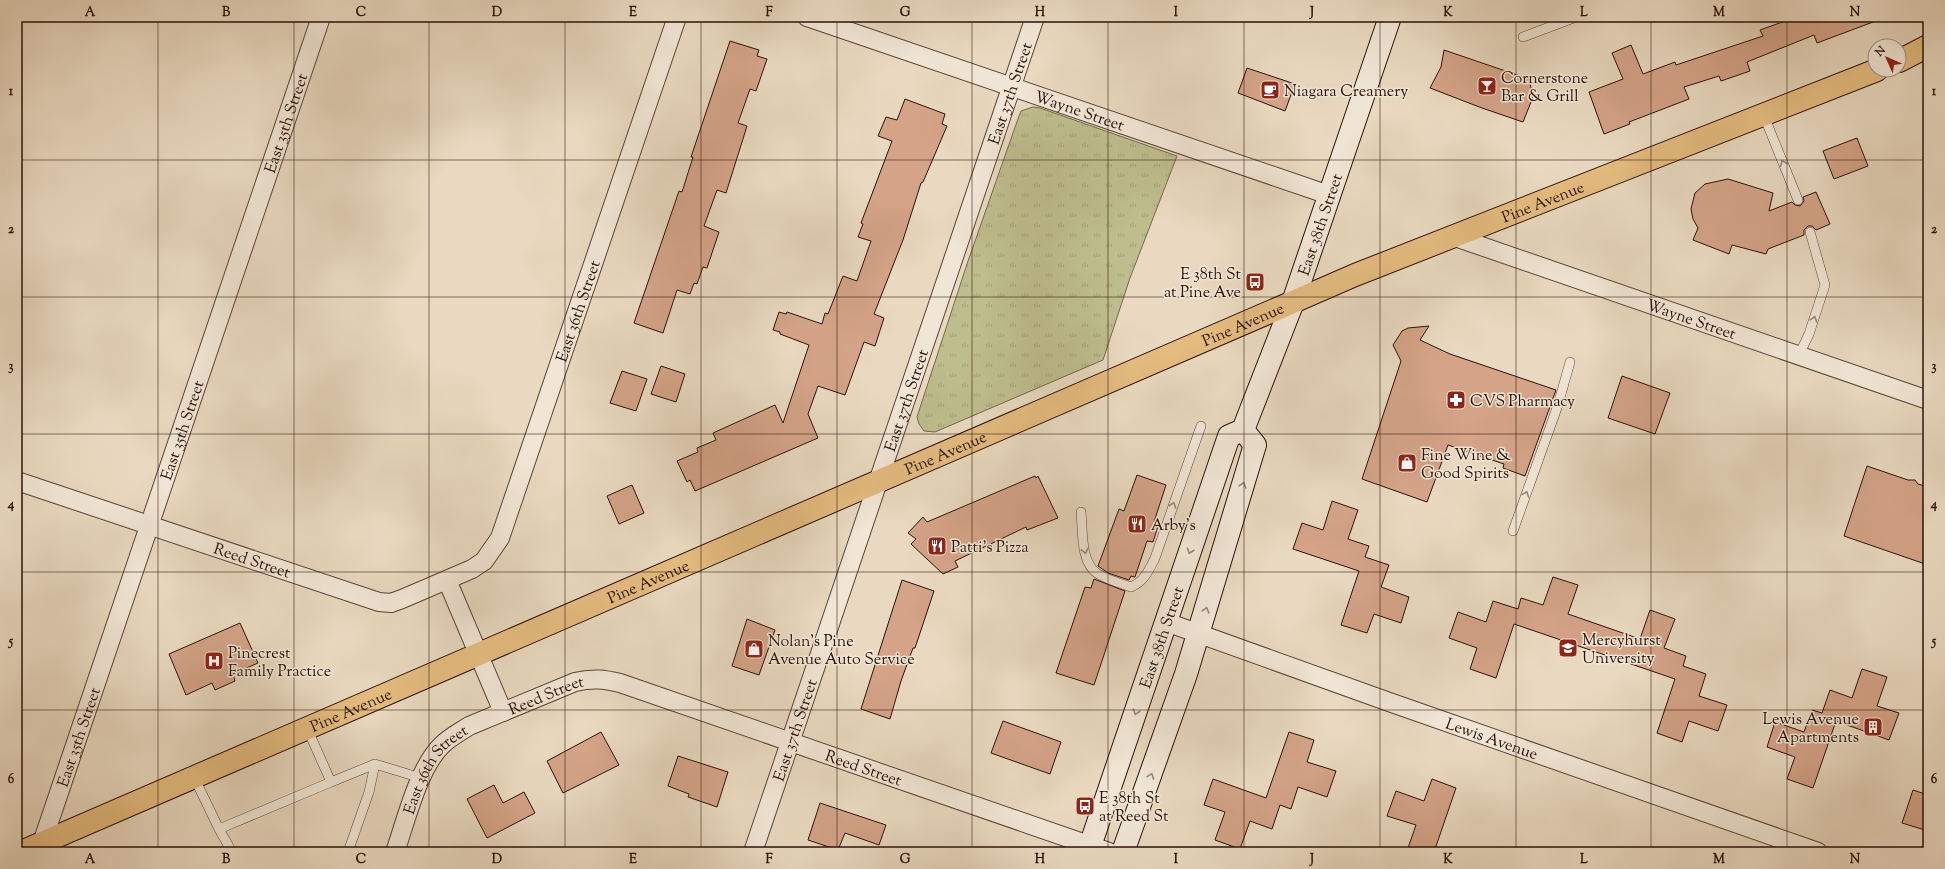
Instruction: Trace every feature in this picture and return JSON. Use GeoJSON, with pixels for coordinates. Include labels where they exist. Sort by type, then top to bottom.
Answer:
{"type":"FeatureCollection","features":[{"type":"Feature","properties":{"kind":"main road","name":"East 38th Street"},"geometry":{"type":"LineString","coordinates":[[1096,850],[1166,622],[1229,436],[1242,430],[1293,302],[1390,17]]}},
{"type":"Feature","properties":{"kind":"main road"},"geometry":{"type":"LineString","coordinates":[[1907,57],[1928,46]]}},
{"type":"Feature","properties":{"kind":"main road","name":"Pine Avenue"},"geometry":{"type":"LineString","coordinates":[[30,849],[1293,302],[1867,74]]}},
{"type":"Feature","properties":{"kind":"main road","name":"East 38th Street"},"geometry":{"type":"LineString","coordinates":[[1123,852],[1176,704],[1255,445],[1242,430]]}},
{"type":"Feature","properties":{"kind":"street","name":"East 35th Street"},"geometry":{"type":"LineString","coordinates":[[30,849],[149,526],[321,17]]}},
{"type":"Feature","properties":{"kind":"street","name":"East 36th Street"},"geometry":{"type":"LineString","coordinates":[[447,580],[472,569],[484,561],[500,538],[677,17]]}},
{"type":"Feature","properties":{"kind":"street","name":"Wayne Street"},"geometry":{"type":"LineString","coordinates":[[807,17],[1329,195]]}},
{"type":"Feature","properties":{"kind":"street","name":"East 37th Street"},"geometry":{"type":"LineString","coordinates":[[753,852],[1035,17]]}},
{"type":"Feature","properties":{"kind":"street","name":"Wayne Street"},"geometry":{"type":"LineString","coordinates":[[1455,237],[1928,400]]}},
{"type":"Feature","properties":{"kind":"street","name":"Reed Street"},"geometry":{"type":"LineString","coordinates":[[17,481],[379,602],[391,603],[447,580],[503,712],[575,682],[589,678],[605,679],[790,742],[1096,850]]}},
{"type":"Feature","properties":{"kind":"street","name":"Lewis Avenue"},"geometry":{"type":"LineString","coordinates":[[1166,622],[1666,800],[1818,852]]}},
{"type":"Feature","properties":{"kind":"street","name":"East 36th Street"},"geometry":{"type":"LineString","coordinates":[[395,852],[421,778],[431,758],[442,745],[455,734],[469,726],[503,712]]}},
{"type":"Feature","properties":{"kind":"lane"},"geometry":{"type":"LineString","coordinates":[[1523,37],[1576,17]]}},
{"type":"Feature","properties":{"kind":"lane"},"geometry":{"type":"LineString","coordinates":[[1764,116],[1798,200]]}},
{"type":"Feature","properties":{"kind":"lane"},"geometry":{"type":"LineString","coordinates":[[1799,355],[1809,334],[1825,285],[1810,232]]}},
{"type":"Feature","properties":{"kind":"lane"},"geometry":{"type":"LineString","coordinates":[[1513,531],[1558,405],[1570,362]]}},
{"type":"Feature","properties":{"kind":"lane"},"geometry":{"type":"LineString","coordinates":[[1082,512],[1084,547],[1089,565],[1097,574],[1131,587],[1139,584],[1146,575],[1155,558],[1201,426]]}},
{"type":"Feature","properties":{"kind":"lane"},"geometry":{"type":"LineString","coordinates":[[307,728],[331,782]]}},
{"type":"Feature","properties":{"kind":"lane"},"geometry":{"type":"LineString","coordinates":[[348,852],[370,792],[375,764]]}},
{"type":"Feature","properties":{"kind":"lane"},"geometry":{"type":"LineString","coordinates":[[220,829],[375,764],[421,778]]}},
{"type":"Feature","properties":{"kind":"lane"},"geometry":{"type":"LineString","coordinates":[[194,777],[232,852]]}},
{"type":"Feature","properties":{"kind":"green space"},"geometry":{"type":"Polygon","coordinates":[[[1033,107],[1040,108],[1177,156],[1130,278],[1103,360],[935,432],[924,431],[919,424],[917,417],[967,264],[1021,111],[1033,107]]]}},
{"type":"Feature","properties":{"kind":"building"},"geometry":{"type":"Polygon","coordinates":[[[1783,17],[1881,17],[1881,19],[1817,43],[1814,35],[1747,62],[1750,71],[1721,81],[1719,76],[1684,87],[1689,99],[1629,122],[1630,124],[1604,134],[1589,92],[1623,79],[1612,53],[1631,45],[1643,74],[1675,62],[1676,65],[1763,36],[1760,30],[1785,21],[1783,17]]]}},
{"type":"Feature","properties":{"kind":"building"},"geometry":{"type":"Polygon","coordinates":[[[730,41],[759,50],[757,56],[767,59],[756,91],[750,89],[738,123],[747,126],[726,193],[717,190],[704,226],[719,232],[707,268],[703,267],[697,284],[694,283],[690,294],[677,290],[663,333],[634,323],[679,191],[682,192],[693,157],[691,157],[730,41]]]}},
{"type":"Feature","properties":{"kind":"building"},"geometry":{"type":"Polygon","coordinates":[[[1444,50],[1529,79],[1533,97],[1523,122],[1430,88],[1441,67],[1444,50]]]}},
{"type":"Feature","properties":{"kind":"building"},"geometry":{"type":"Polygon","coordinates":[[[1247,68],[1295,84],[1285,111],[1238,93],[1247,68]]]}},
{"type":"Feature","properties":{"kind":"building"},"geometry":{"type":"Polygon","coordinates":[[[905,99],[945,114],[942,124],[947,126],[923,182],[921,183],[903,240],[874,314],[884,318],[875,346],[864,342],[845,395],[818,386],[808,414],[818,438],[695,491],[690,480],[687,482],[677,461],[698,452],[697,448],[716,440],[713,433],[775,405],[783,423],[809,345],[773,330],[779,312],[786,314],[787,312],[822,324],[825,313],[828,314],[843,276],[857,281],[871,241],[858,237],[863,224],[861,223],[892,141],[878,136],[886,117],[897,120],[905,99]]]}},
{"type":"Feature","properties":{"kind":"building"},"geometry":{"type":"Polygon","coordinates":[[[1857,138],[1868,166],[1834,179],[1823,151],[1857,138]]]}},
{"type":"Feature","properties":{"kind":"building"},"geometry":{"type":"Polygon","coordinates":[[[1728,179],[1773,193],[1769,211],[1792,202],[1795,205],[1800,206],[1804,201],[1803,197],[1816,192],[1830,224],[1816,230],[1812,226],[1808,226],[1804,230],[1804,235],[1768,249],[1766,254],[1732,245],[1729,254],[1693,240],[1698,228],[1693,219],[1691,209],[1695,193],[1705,184],[1728,179]]]}},
{"type":"Feature","properties":{"kind":"building"},"geometry":{"type":"Polygon","coordinates":[[[1429,326],[1420,340],[1450,354],[1556,390],[1525,476],[1503,468],[1504,464],[1448,445],[1427,502],[1362,479],[1401,361],[1393,345],[1402,331],[1408,328],[1429,326]]]}},
{"type":"Feature","properties":{"kind":"building"},"geometry":{"type":"Polygon","coordinates":[[[661,366],[685,374],[676,402],[651,394],[661,366]]]}},
{"type":"Feature","properties":{"kind":"building"},"geometry":{"type":"Polygon","coordinates":[[[622,371],[647,379],[636,411],[610,403],[622,371]]]}},
{"type":"Feature","properties":{"kind":"building"},"geometry":{"type":"Polygon","coordinates":[[[1622,376],[1670,393],[1655,434],[1608,418],[1622,376]]]}},
{"type":"Feature","properties":{"kind":"building"},"geometry":{"type":"Polygon","coordinates":[[[1867,466],[1908,480],[1915,480],[1918,484],[1928,487],[1928,565],[1844,536],[1867,466]]]}},
{"type":"Feature","properties":{"kind":"building"},"geometry":{"type":"Polygon","coordinates":[[[1137,475],[1166,485],[1154,522],[1159,523],[1153,542],[1147,541],[1135,577],[1131,576],[1129,580],[1108,573],[1098,566],[1119,509],[1124,511],[1137,475]]]}},
{"type":"Feature","properties":{"kind":"building"},"geometry":{"type":"Polygon","coordinates":[[[1035,476],[1036,478],[1038,476],[1058,518],[1027,530],[1026,527],[955,561],[958,567],[943,574],[911,544],[916,539],[908,533],[923,517],[927,522],[1035,476]]]}},
{"type":"Feature","properties":{"kind":"building"},"geometry":{"type":"Polygon","coordinates":[[[632,485],[644,513],[619,524],[607,496],[632,485]]]}},
{"type":"Feature","properties":{"kind":"building"},"geometry":{"type":"Polygon","coordinates":[[[1332,501],[1358,510],[1348,539],[1369,546],[1365,557],[1389,565],[1381,587],[1409,597],[1401,623],[1374,614],[1367,633],[1341,625],[1359,571],[1293,549],[1302,523],[1323,530],[1332,501]]]}},
{"type":"Feature","properties":{"kind":"building"},"geometry":{"type":"Polygon","coordinates":[[[1553,577],[1578,585],[1568,614],[1640,639],[1650,610],[1675,619],[1664,648],[1686,656],[1683,666],[1706,674],[1699,696],[1727,705],[1718,731],[1689,721],[1682,742],[1657,733],[1675,679],[1514,624],[1496,678],[1470,669],[1477,648],[1449,638],[1458,612],[1486,622],[1493,601],[1518,609],[1521,598],[1543,605],[1553,577]]]}},
{"type":"Feature","properties":{"kind":"building"},"geometry":{"type":"Polygon","coordinates":[[[1094,579],[1125,591],[1094,685],[1056,673],[1085,587],[1091,588],[1094,579]]]}},
{"type":"Feature","properties":{"kind":"building"},"geometry":{"type":"Polygon","coordinates":[[[902,580],[934,591],[915,648],[913,648],[901,681],[890,719],[861,709],[902,580]]]}},
{"type":"Feature","properties":{"kind":"building"},"geometry":{"type":"Polygon","coordinates":[[[747,619],[775,630],[759,675],[732,666],[747,619]]]}},
{"type":"Feature","properties":{"kind":"building"},"geometry":{"type":"Polygon","coordinates":[[[240,623],[258,663],[233,674],[235,681],[215,690],[212,683],[186,695],[169,654],[240,623]]]}},
{"type":"Feature","properties":{"kind":"building","name":"Lewis Avenue Apartments"},"geometry":{"type":"Polygon","coordinates":[[[1862,669],[1887,677],[1877,706],[1899,713],[1889,740],[1836,721],[1813,788],[1787,779],[1795,757],[1767,747],[1775,722],[1804,732],[1812,710],[1822,713],[1830,690],[1852,698],[1862,669]]]}},
{"type":"Feature","properties":{"kind":"building"},"geometry":{"type":"Polygon","coordinates":[[[1003,721],[1061,742],[1050,774],[991,753],[1003,721]]]}},
{"type":"Feature","properties":{"kind":"building"},"geometry":{"type":"Polygon","coordinates":[[[601,732],[619,765],[563,793],[547,761],[601,732]]]}},
{"type":"Feature","properties":{"kind":"building"},"geometry":{"type":"Polygon","coordinates":[[[1289,732],[1314,740],[1307,762],[1336,771],[1327,797],[1298,787],[1291,809],[1280,805],[1272,829],[1250,821],[1240,849],[1215,840],[1225,812],[1204,805],[1213,779],[1266,798],[1289,732]]]}},
{"type":"Feature","properties":{"kind":"building"},"geometry":{"type":"Polygon","coordinates":[[[678,756],[728,772],[717,807],[688,797],[689,794],[668,786],[678,756]]]}},
{"type":"Feature","properties":{"kind":"building"},"geometry":{"type":"Polygon","coordinates":[[[1432,779],[1456,788],[1434,852],[1421,852],[1408,848],[1416,825],[1387,816],[1396,791],[1424,801],[1432,779]]]}},
{"type":"Feature","properties":{"kind":"building"},"geometry":{"type":"Polygon","coordinates":[[[494,785],[503,803],[524,792],[535,813],[487,838],[467,799],[494,785]]]}},
{"type":"Feature","properties":{"kind":"building"},"geometry":{"type":"Polygon","coordinates":[[[1913,790],[1928,795],[1928,831],[1902,823],[1913,790]]]}},
{"type":"Feature","properties":{"kind":"building"},"geometry":{"type":"Polygon","coordinates":[[[820,803],[886,825],[879,845],[845,833],[838,850],[808,840],[820,803]]]}},
{"type":"Feature","properties":{"kind":"place","name":"Cornerstone Bar & Grill"},"geometry":{"type":"Point","coordinates":[1487,86]}},
{"type":"Feature","properties":{"kind":"place","name":"Niagara Creamery"},"geometry":{"type":"Point","coordinates":[1270,90]}},
{"type":"Feature","properties":{"kind":"place","name":"E 38th St at Pine Ave"},"geometry":{"type":"Point","coordinates":[1255,282]}},
{"type":"Feature","properties":{"kind":"place","name":"CVS Pharmacy"},"geometry":{"type":"Point","coordinates":[1456,400]}},
{"type":"Feature","properties":{"kind":"place","name":"Fine Wine & Good Spirits"},"geometry":{"type":"Point","coordinates":[1407,463]}},
{"type":"Feature","properties":{"kind":"place","name":"Arby's"},"geometry":{"type":"Point","coordinates":[1137,524]}},
{"type":"Feature","properties":{"kind":"place","name":"Patti's Pizza"},"geometry":{"type":"Point","coordinates":[937,546]}},
{"type":"Feature","properties":{"kind":"place","name":"Mercyhurst University"},"geometry":{"type":"Point","coordinates":[1568,648]}},
{"type":"Feature","properties":{"kind":"place","name":"Nolan's Pine Avenue Auto Service"},"geometry":{"type":"Point","coordinates":[754,649]}},
{"type":"Feature","properties":{"kind":"place","name":"Pinecrest Family Practice"},"geometry":{"type":"Point","coordinates":[214,661]}},
{"type":"Feature","properties":{"kind":"place","name":"Lewis Avenue Apartments"},"geometry":{"type":"Point","coordinates":[1873,727]}},
{"type":"Feature","properties":{"kind":"place","name":"E 38th St at Reed St"},"geometry":{"type":"Point","coordinates":[1085,806]}}]}
